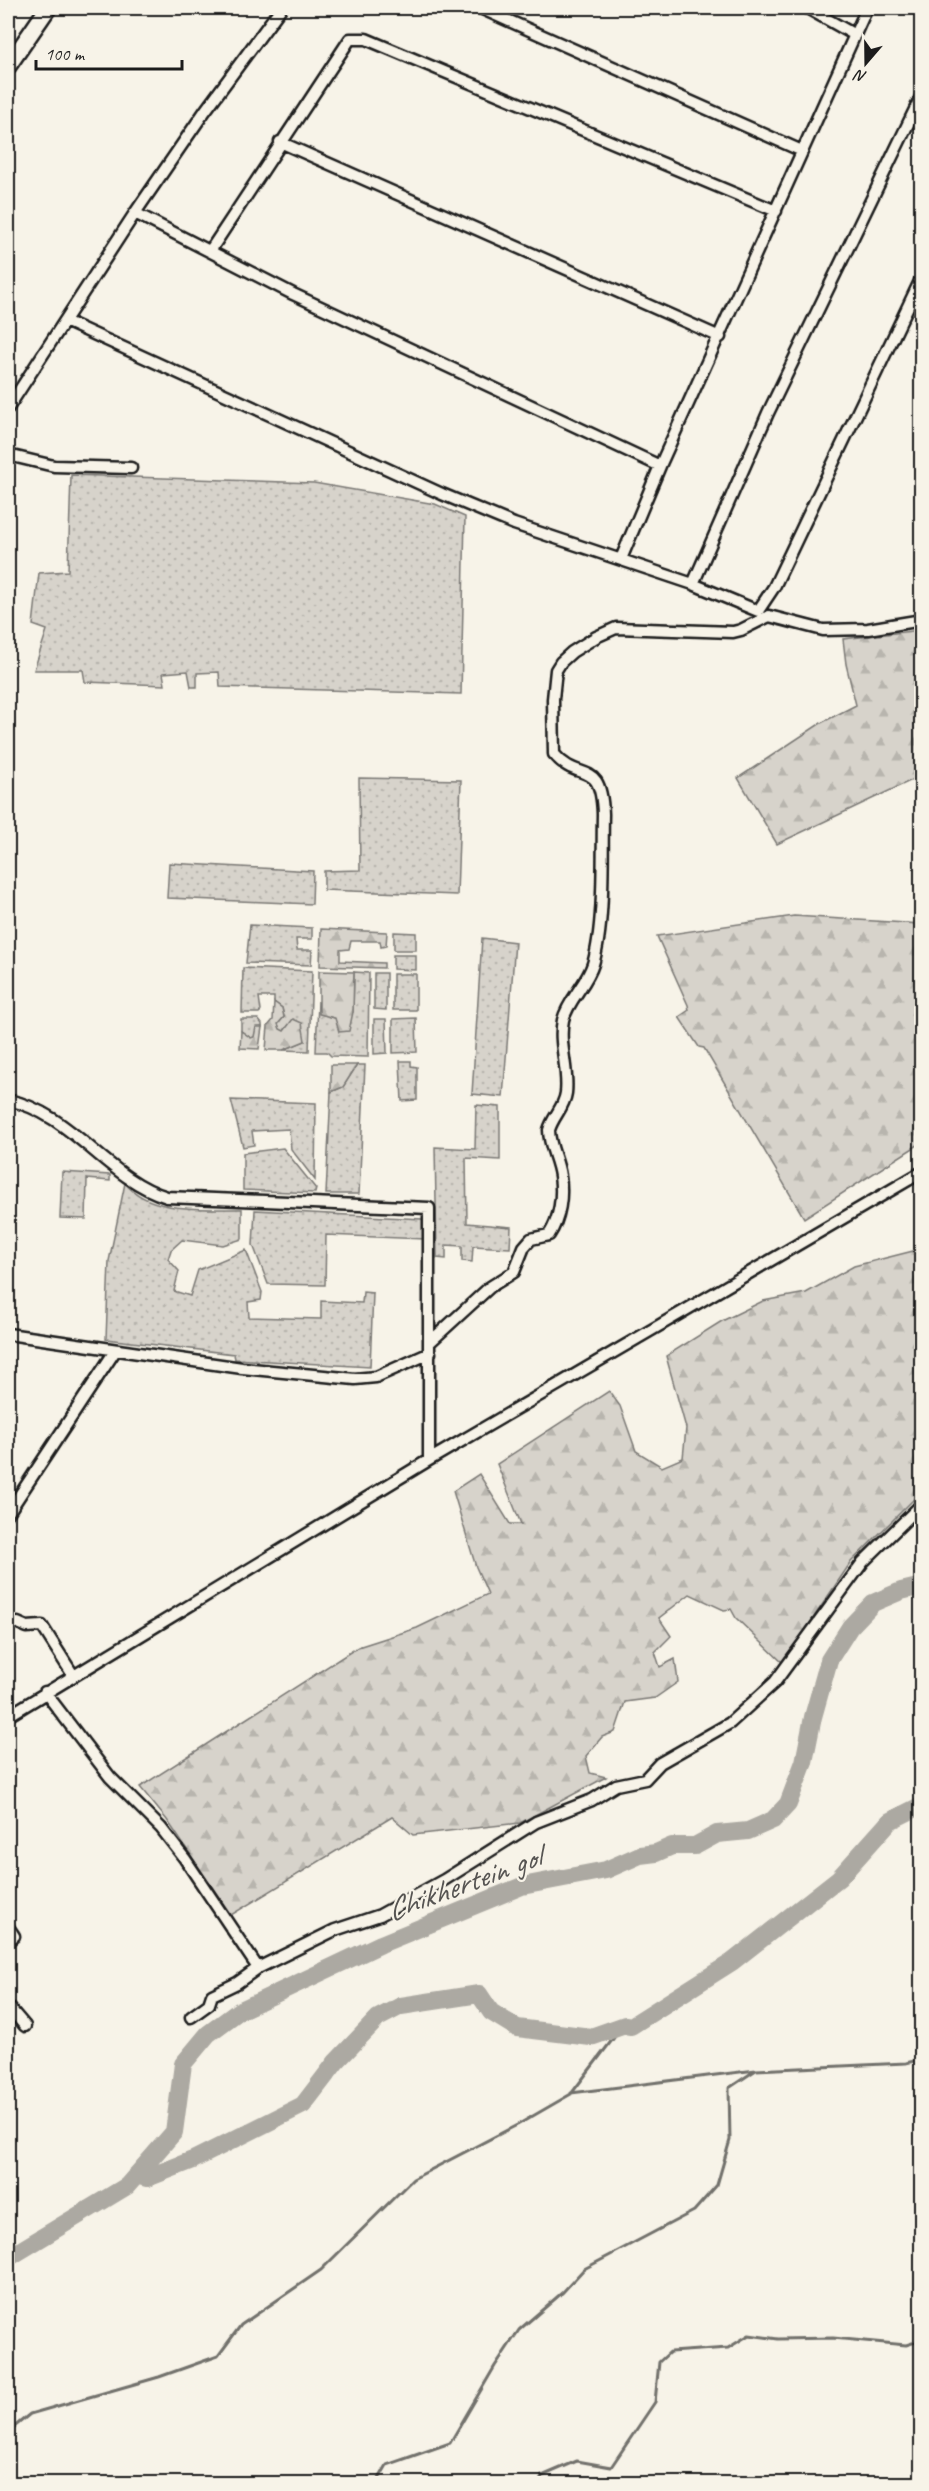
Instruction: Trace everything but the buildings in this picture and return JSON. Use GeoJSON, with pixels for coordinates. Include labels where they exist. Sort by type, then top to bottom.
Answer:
{"type":"FeatureCollection","features":[{"type":"Feature","properties":{"kind":"main road"},"geometry":{"type":"LineString","coordinates":[[8,66],[48,8]]}},
{"type":"Feature","properties":{"kind":"street"},"geometry":{"type":"LineString","coordinates":[[8,408],[135,213],[205,111],[281,8]]}},
{"type":"Feature","properties":{"kind":"street"},"geometry":{"type":"LineString","coordinates":[[480,8],[802,151]]}},
{"type":"Feature","properties":{"kind":"street"},"geometry":{"type":"LineString","coordinates":[[807,8],[855,35]]}},
{"type":"Feature","properties":{"kind":"street"},"geometry":{"type":"LineString","coordinates":[[621,559],[660,466],[867,8]]}},
{"type":"Feature","properties":{"kind":"street"},"geometry":{"type":"LineString","coordinates":[[210,251],[350,39],[366,39],[776,211]]}},
{"type":"Feature","properties":{"kind":"street"},"geometry":{"type":"LineString","coordinates":[[693,585],[768,413],[921,95]]}},
{"type":"Feature","properties":{"kind":"street"},"geometry":{"type":"LineString","coordinates":[[280,142],[720,337]]}},
{"type":"Feature","properties":{"kind":"street"},"geometry":{"type":"LineString","coordinates":[[135,213],[293,294],[660,466]]}},
{"type":"Feature","properties":{"kind":"street"},"geometry":{"type":"LineString","coordinates":[[758,611],[774,587],[921,277]]}},
{"type":"Feature","properties":{"kind":"street"},"geometry":{"type":"LineString","coordinates":[[65,321],[442,494],[514,524],[621,559],[769,616],[823,630],[868,629],[921,620]]}},
{"type":"Feature","properties":{"kind":"street"},"geometry":{"type":"LineString","coordinates":[[8,455],[54,466],[131,468]]}},
{"type":"Feature","properties":{"kind":"street"},"geometry":{"type":"LineString","coordinates":[[8,1334],[242,1368],[356,1379],[376,1377],[430,1347],[490,1287],[514,1272],[524,1247],[531,1239],[549,1235],[555,1225],[561,1203],[560,1176],[549,1130],[566,1095],[567,1074],[562,1038],[563,1018],[584,984],[592,966],[597,944],[602,795],[599,783],[594,777],[560,761],[554,754],[553,699],[556,670],[572,652],[616,628],[733,632],[769,616]]}},
{"type":"Feature","properties":{"kind":"street"},"geometry":{"type":"LineString","coordinates":[[8,1100],[36,1109],[53,1119],[129,1178],[150,1191],[167,1197],[429,1208],[429,1460]]}},
{"type":"Feature","properties":{"kind":"street"},"geometry":{"type":"LineString","coordinates":[[8,1716],[429,1460],[921,1172]]}},
{"type":"Feature","properties":{"kind":"street"},"geometry":{"type":"LineString","coordinates":[[8,1514],[115,1351]]}},
{"type":"Feature","properties":{"kind":"street"},"geometry":{"type":"LineString","coordinates":[[191,2018],[209,2004],[212,1995],[237,1983],[258,1968],[335,1930],[380,1916],[444,1880],[536,1822],[592,1800],[616,1785],[645,1779],[660,1763],[730,1724],[775,1682],[862,1562],[921,1504]]}},
{"type":"Feature","properties":{"kind":"street"},"geometry":{"type":"LineString","coordinates":[[18,1623],[27,1627],[42,1626],[73,1675]]}},
{"type":"Feature","properties":{"kind":"street"},"geometry":{"type":"LineString","coordinates":[[45,1692],[110,1777],[161,1828],[179,1851],[258,1968]]}},
{"type":"Feature","properties":{"kind":"street"},"geometry":{"type":"LineString","coordinates":[[8,1927],[14,1936],[8,1941]]}},
{"type":"Feature","properties":{"kind":"street"},"geometry":{"type":"LineString","coordinates":[[8,2006],[25,2026]]}},
{"type":"Feature","properties":{"kind":"green space"},"geometry":{"type":"Polygon","coordinates":[[[71,475],[314,483],[435,504],[465,517],[461,694],[220,687],[219,672],[197,673],[197,687],[191,687],[188,671],[163,673],[165,685],[85,682],[83,670],[34,670],[47,630],[33,625],[39,573],[68,571],[71,475]]]}},
{"type":"Feature","properties":{"kind":"green space"},"geometry":{"type":"Polygon","coordinates":[[[921,630],[921,778],[912,780],[777,844],[738,778],[821,723],[856,705],[846,664],[843,639],[921,630]]]}},
{"type":"Feature","properties":{"kind":"green space"},"geometry":{"type":"Polygon","coordinates":[[[359,778],[461,780],[457,895],[324,890],[324,871],[360,870],[359,778]]]}},
{"type":"Feature","properties":{"kind":"green space"},"geometry":{"type":"Polygon","coordinates":[[[169,863],[313,871],[312,904],[167,898],[169,863]]]}},
{"type":"Feature","properties":{"kind":"green space"},"geometry":{"type":"Polygon","coordinates":[[[794,916],[922,924],[921,1143],[804,1218],[704,1048],[699,1047],[679,1017],[689,1010],[688,1005],[657,936],[794,916]]]}},
{"type":"Feature","properties":{"kind":"green space"},"geometry":{"type":"Polygon","coordinates":[[[250,925],[312,928],[312,939],[296,939],[297,950],[312,950],[311,965],[246,963],[250,925]]]}},
{"type":"Feature","properties":{"kind":"green space"},"geometry":{"type":"Polygon","coordinates":[[[321,929],[387,932],[386,946],[381,947],[380,941],[351,941],[349,949],[340,950],[340,961],[384,963],[384,968],[320,966],[321,929]]]}},
{"type":"Feature","properties":{"kind":"green space"},"geometry":{"type":"Polygon","coordinates":[[[394,932],[416,933],[416,950],[394,950],[394,932]]]}},
{"type":"Feature","properties":{"kind":"green space"},"geometry":{"type":"Polygon","coordinates":[[[482,938],[515,942],[503,1097],[472,1094],[482,938]]]}},
{"type":"Feature","properties":{"kind":"green space"},"geometry":{"type":"Polygon","coordinates":[[[393,955],[416,955],[416,970],[393,969],[393,955]]]}},
{"type":"Feature","properties":{"kind":"green space"},"geometry":{"type":"Polygon","coordinates":[[[243,968],[312,971],[309,1051],[283,1050],[305,1041],[293,1020],[284,1031],[280,1030],[278,1024],[284,1017],[282,1008],[274,1002],[274,997],[259,997],[261,1011],[259,1013],[242,1013],[243,968]]]}},
{"type":"Feature","properties":{"kind":"green space"},"geometry":{"type":"Polygon","coordinates":[[[319,971],[354,972],[353,1012],[349,1031],[339,1032],[335,1018],[319,1014],[319,971]]]}},
{"type":"Feature","properties":{"kind":"green space"},"geometry":{"type":"Polygon","coordinates":[[[354,972],[369,973],[368,1057],[331,1056],[327,1052],[316,1052],[318,1001],[320,1014],[335,1018],[338,1022],[353,1012],[354,972]]]}},
{"type":"Feature","properties":{"kind":"green space"},"geometry":{"type":"Polygon","coordinates":[[[374,973],[386,973],[386,1010],[374,1009],[374,973]]]}},
{"type":"Feature","properties":{"kind":"green space"},"geometry":{"type":"Polygon","coordinates":[[[393,974],[416,974],[416,1010],[393,1010],[393,974]]]}},
{"type":"Feature","properties":{"kind":"green space"},"geometry":{"type":"Polygon","coordinates":[[[274,1002],[282,1008],[284,1017],[278,1024],[280,1029],[284,1031],[293,1019],[302,1023],[305,1041],[283,1050],[266,1050],[268,1026],[273,1020],[274,1002]]]}},
{"type":"Feature","properties":{"kind":"green space"},"geometry":{"type":"Polygon","coordinates":[[[416,1018],[417,1052],[393,1053],[393,1019],[416,1018]]]}},
{"type":"Feature","properties":{"kind":"green space"},"geometry":{"type":"Polygon","coordinates":[[[241,1019],[258,1019],[262,1024],[262,1027],[256,1028],[255,1037],[251,1038],[241,1031],[241,1019]]]}},
{"type":"Feature","properties":{"kind":"green space"},"geometry":{"type":"Polygon","coordinates":[[[374,1019],[386,1019],[387,1053],[374,1054],[374,1019]]]}},
{"type":"Feature","properties":{"kind":"green space"},"geometry":{"type":"Polygon","coordinates":[[[256,1027],[262,1027],[259,1049],[240,1048],[241,1031],[251,1038],[254,1037],[256,1027]]]}},
{"type":"Feature","properties":{"kind":"green space"},"geometry":{"type":"Polygon","coordinates":[[[400,1061],[411,1061],[411,1066],[417,1067],[417,1100],[402,1101],[400,1061]]]}},
{"type":"Feature","properties":{"kind":"green space"},"geometry":{"type":"Polygon","coordinates":[[[331,1065],[357,1065],[343,1087],[331,1092],[331,1065]]]}},
{"type":"Feature","properties":{"kind":"green space"},"geometry":{"type":"Polygon","coordinates":[[[357,1065],[365,1065],[359,1194],[326,1194],[331,1092],[343,1087],[357,1065]]]}},
{"type":"Feature","properties":{"kind":"green space"},"geometry":{"type":"Polygon","coordinates":[[[231,1100],[316,1103],[315,1180],[291,1149],[289,1129],[252,1131],[254,1145],[243,1147],[231,1100]]]}},
{"type":"Feature","properties":{"kind":"green space"},"geometry":{"type":"Polygon","coordinates":[[[476,1105],[500,1107],[500,1160],[466,1158],[467,1223],[511,1227],[510,1248],[473,1246],[472,1262],[462,1261],[462,1246],[446,1245],[446,1259],[437,1258],[435,1147],[475,1149],[476,1105]]]}},
{"type":"Feature","properties":{"kind":"green space"},"geometry":{"type":"Polygon","coordinates":[[[283,1148],[316,1189],[315,1193],[243,1190],[243,1153],[283,1148]]]}},
{"type":"Feature","properties":{"kind":"green space"},"geometry":{"type":"Polygon","coordinates":[[[62,1172],[110,1175],[110,1181],[87,1179],[86,1219],[60,1218],[62,1172]]]}},
{"type":"Feature","properties":{"kind":"green space"},"geometry":{"type":"Polygon","coordinates":[[[125,1183],[136,1193],[164,1205],[196,1209],[242,1209],[242,1239],[223,1245],[182,1240],[171,1250],[168,1259],[179,1271],[174,1291],[190,1296],[198,1270],[246,1250],[262,1292],[261,1300],[248,1302],[249,1317],[321,1319],[321,1301],[362,1303],[363,1292],[373,1293],[370,1367],[235,1359],[234,1354],[106,1339],[109,1261],[125,1183]]]}},
{"type":"Feature","properties":{"kind":"green space"},"geometry":{"type":"Polygon","coordinates":[[[255,1210],[422,1219],[425,1223],[425,1239],[326,1235],[325,1285],[268,1284],[253,1245],[255,1210]]]}},
{"type":"Feature","properties":{"kind":"green space"},"geometry":{"type":"Polygon","coordinates":[[[921,1249],[921,1492],[851,1562],[783,1663],[736,1618],[731,1609],[724,1610],[690,1594],[659,1618],[671,1636],[655,1652],[660,1667],[675,1659],[678,1682],[655,1698],[625,1702],[615,1732],[602,1737],[586,1756],[590,1773],[606,1777],[520,1823],[413,1835],[392,1817],[231,1915],[167,1820],[140,1787],[358,1647],[417,1628],[488,1594],[476,1567],[453,1491],[479,1474],[510,1524],[521,1524],[497,1464],[609,1391],[620,1406],[636,1451],[662,1467],[683,1458],[686,1428],[666,1356],[722,1321],[763,1301],[806,1293],[854,1266],[921,1249]]]}},
{"type":"Feature","properties":{"kind":"waterway","name":"Chikhertein gol"},"geometry":{"type":"LineString","coordinates":[[8,2258],[127,2186],[174,2132],[183,2064],[208,2034],[239,2011],[381,1944],[522,1886],[606,1870],[640,1855],[656,1853],[672,1846],[695,1846],[717,1834],[748,1831],[773,1820],[788,1804],[804,1762],[813,1717],[829,1660],[850,1627],[873,1603],[901,1591],[922,1586]]}},
{"type":"Feature","properties":{"kind":"waterway"},"geometry":{"type":"LineString","coordinates":[[136,2175],[147,2178],[193,2160],[303,2105],[336,2062],[378,2018],[401,2006],[479,1994],[491,2012],[517,2028],[591,2037],[625,2025],[631,2026],[732,1962],[839,1878],[890,1821],[922,1805]]}},
{"type":"Feature","properties":{"kind":"waterway"},"geometry":{"type":"LineString","coordinates":[[8,2432],[30,2414],[159,2377],[218,2356],[241,2325],[321,2270],[413,2179],[571,2094],[616,2035],[631,2026]]}},
{"type":"Feature","properties":{"kind":"waterway"},"geometry":{"type":"LineString","coordinates":[[571,2093],[756,2070],[906,2063],[922,2059]]}},
{"type":"Feature","properties":{"kind":"waterway"},"geometry":{"type":"LineString","coordinates":[[376,2484],[387,2465],[450,2443],[519,2330],[563,2292],[584,2269],[694,2211],[717,2185],[730,2140],[729,2088],[756,2070]]}},
{"type":"Feature","properties":{"kind":"waterway"},"geometry":{"type":"LineString","coordinates":[[539,2484],[542,2476],[577,2461],[611,2467],[655,2402],[659,2362],[670,2352],[728,2348],[749,2335],[778,2339],[833,2338],[906,2345],[922,2340]]}}]}
